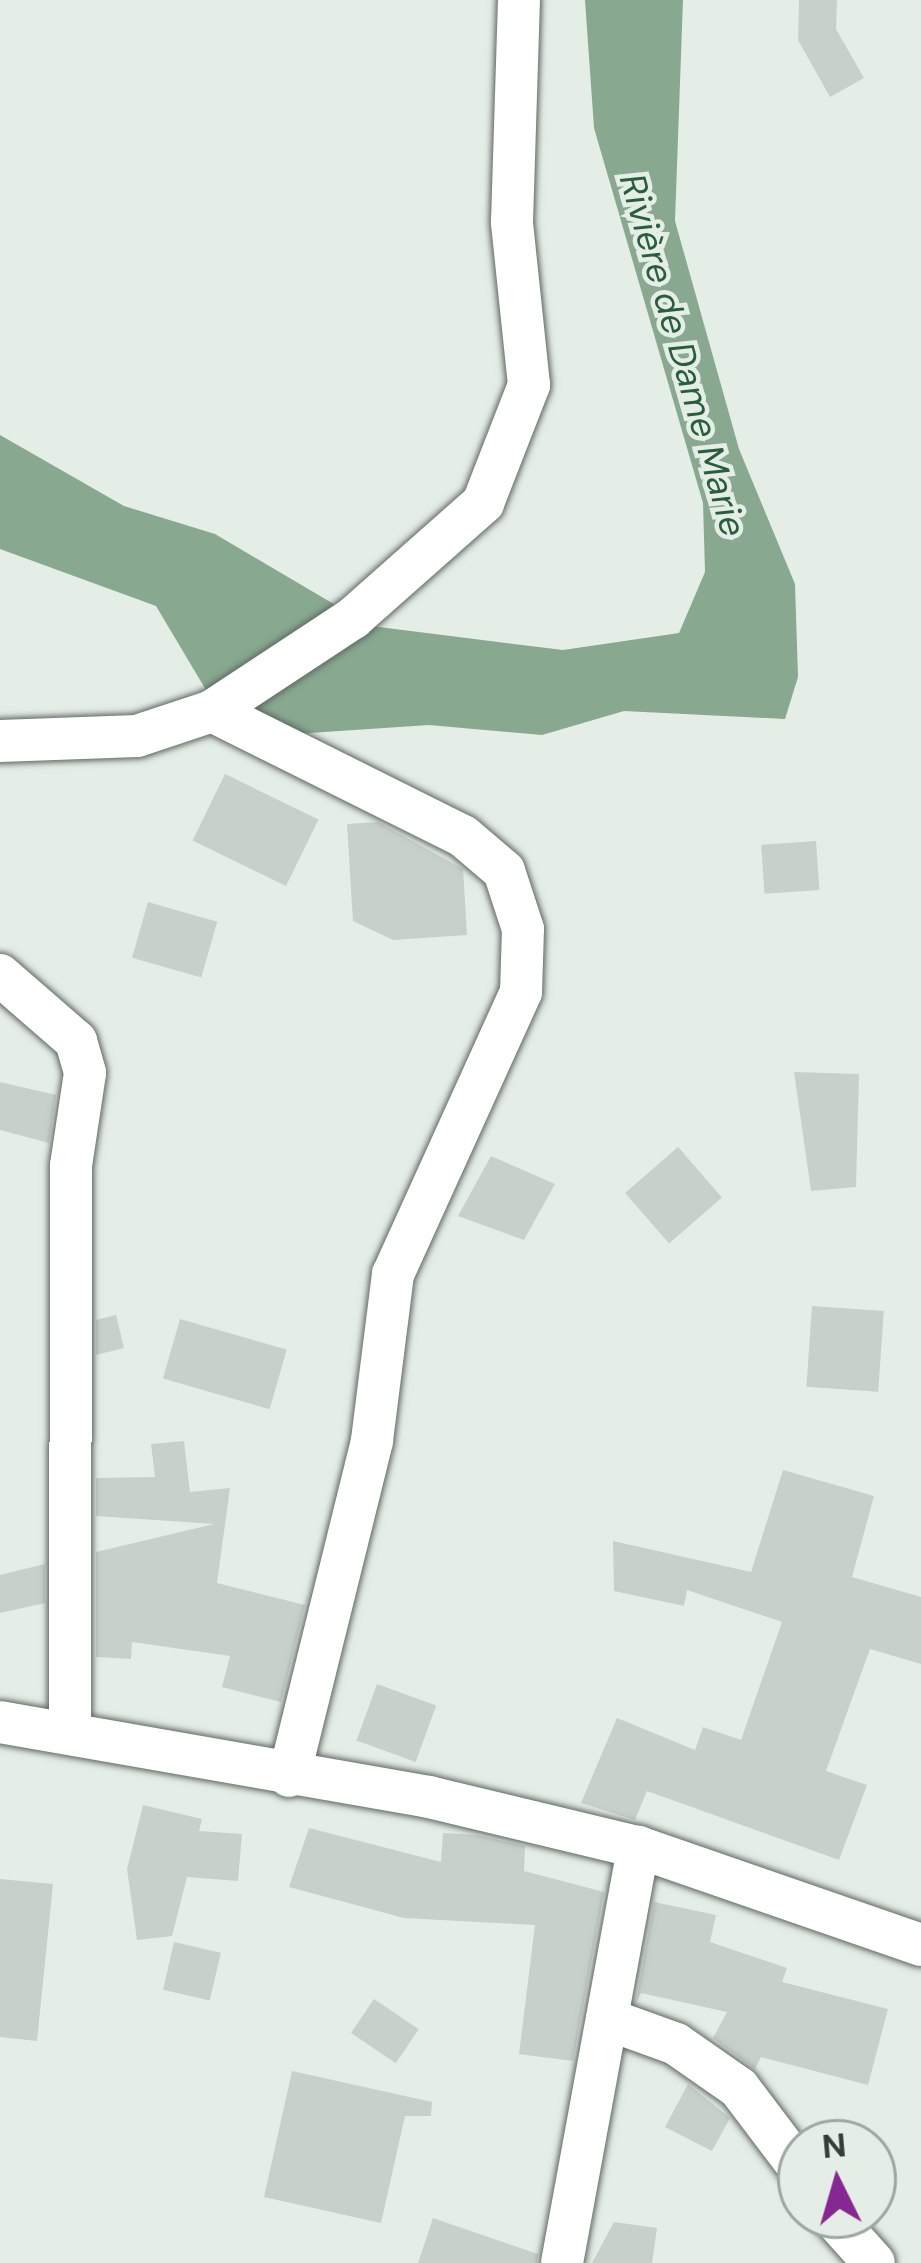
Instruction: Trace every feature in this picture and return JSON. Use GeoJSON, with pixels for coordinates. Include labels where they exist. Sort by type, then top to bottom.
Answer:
{"type":"FeatureCollection","features":[{"type":"Feature","properties":{"kind":"street"},"geometry":{"type":"LineString","coordinates":[[0,741],[137,736],[212,711],[353,618],[483,503],[529,385],[512,222],[519,0]]}},
{"type":"Feature","properties":{"kind":"street"},"geometry":{"type":"LineString","coordinates":[[212,711],[463,836],[504,871],[523,929],[521,992],[393,1274],[372,1441],[289,1776]]}},
{"type":"Feature","properties":{"kind":"street"},"geometry":{"type":"LineString","coordinates":[[0,975],[76,1041],[85,1072],[71,1166],[70,1729]]}},
{"type":"Feature","properties":{"kind":"street"},"geometry":{"type":"LineString","coordinates":[[0,1722],[70,1729],[638,1847],[921,1945]]}},
{"type":"Feature","properties":{"kind":"street"},"geometry":{"type":"LineString","coordinates":[[562,2263],[638,1847]]}},
{"type":"Feature","properties":{"kind":"street"},"geometry":{"type":"LineString","coordinates":[[607,2019],[676,2044],[739,2088],[777,2138]]}},
{"type":"Feature","properties":{"kind":"street"},"geometry":{"type":"LineString","coordinates":[[852,2239],[874,2263]]}},
{"type":"Feature","properties":{"kind":"water","name":"Rivière de Dame Marie"},"geometry":{"type":"Polygon","coordinates":[[[585,0],[683,0],[675,221],[739,449],[795,584],[798,677],[785,719],[624,711],[542,735],[429,725],[265,736],[225,722],[156,606],[0,549],[0,435],[124,506],[215,534],[371,626],[563,650],[679,633],[705,572],[703,503],[594,128],[585,0]]]}},
{"type":"Feature","properties":{"kind":"building"},"geometry":{"type":"Polygon","coordinates":[[[799,0],[837,0],[836,29],[864,78],[830,97],[798,40],[799,0]]]}},
{"type":"Feature","properties":{"kind":"building"},"geometry":{"type":"Polygon","coordinates":[[[225,774],[318,820],[286,886],[193,841],[225,774]]]}},
{"type":"Feature","properties":{"kind":"building"},"geometry":{"type":"Polygon","coordinates":[[[378,822],[463,869],[467,935],[393,940],[353,921],[347,824],[378,822]]]}},
{"type":"Feature","properties":{"kind":"building"},"geometry":{"type":"Polygon","coordinates":[[[816,841],[819,890],[765,894],[761,845],[816,841]]]}},
{"type":"Feature","properties":{"kind":"building"},"geometry":{"type":"Polygon","coordinates":[[[148,902],[217,922],[201,978],[132,958],[148,902]]]}},
{"type":"Feature","properties":{"kind":"building"},"geometry":{"type":"Polygon","coordinates":[[[794,1072],[859,1074],[856,1187],[811,1191],[794,1072]]]}},
{"type":"Feature","properties":{"kind":"building"},"geometry":{"type":"Polygon","coordinates":[[[0,1082],[56,1095],[49,1143],[0,1130],[0,1082]]]}},
{"type":"Feature","properties":{"kind":"building"},"geometry":{"type":"Polygon","coordinates":[[[678,1147],[722,1198],[669,1243],[625,1193],[678,1147]]]}},
{"type":"Feature","properties":{"kind":"building"},"geometry":{"type":"Polygon","coordinates":[[[491,1156],[555,1184],[524,1240],[458,1216],[491,1156]]]}},
{"type":"Feature","properties":{"kind":"building"},"geometry":{"type":"Polygon","coordinates":[[[812,1306],[884,1311],[878,1392],[806,1387],[812,1306]]]}},
{"type":"Feature","properties":{"kind":"building"},"geometry":{"type":"Polygon","coordinates":[[[116,1315],[124,1348],[96,1355],[96,1320],[116,1315]]]}},
{"type":"Feature","properties":{"kind":"building"},"geometry":{"type":"Polygon","coordinates":[[[180,1319],[287,1350],[270,1409],[163,1379],[180,1319]]]}},
{"type":"Feature","properties":{"kind":"building"},"geometry":{"type":"Polygon","coordinates":[[[184,1441],[190,1492],[230,1488],[217,1583],[305,1605],[281,1702],[222,1687],[230,1656],[132,1642],[131,1659],[96,1657],[96,1552],[214,1524],[96,1516],[96,1478],[155,1477],[151,1444],[184,1441]]]}},
{"type":"Feature","properties":{"kind":"building"},"geometry":{"type":"Polygon","coordinates":[[[783,1470],[874,1496],[852,1577],[921,1597],[921,1664],[870,1649],[826,1771],[867,1785],[839,1860],[647,1791],[635,1820],[581,1803],[617,1718],[695,1750],[703,1727],[741,1740],[782,1622],[687,1590],[684,1606],[614,1591],[613,1541],[751,1572],[783,1470]]]}},
{"type":"Feature","properties":{"kind":"building"},"geometry":{"type":"Polygon","coordinates":[[[45,1564],[45,1603],[0,1613],[0,1575],[45,1564]]]}},
{"type":"Feature","properties":{"kind":"building"},"geometry":{"type":"Polygon","coordinates":[[[377,1684],[436,1706],[416,1762],[356,1740],[377,1684]]]}},
{"type":"Feature","properties":{"kind":"building"},"geometry":{"type":"Polygon","coordinates":[[[143,1805],[202,1819],[199,1831],[242,1834],[238,1881],[187,1877],[172,1936],[137,1940],[127,1869],[143,1805]]]}},
{"type":"Feature","properties":{"kind":"building"},"geometry":{"type":"Polygon","coordinates":[[[309,1828],[441,1862],[443,1833],[477,1835],[525,1846],[524,1871],[604,1892],[573,2061],[519,2054],[535,1925],[404,1918],[289,1887],[309,1828]]]}},
{"type":"Feature","properties":{"kind":"building"},"geometry":{"type":"Polygon","coordinates":[[[0,1879],[53,1884],[37,2041],[0,2037],[0,1879]]]}},
{"type":"Feature","properties":{"kind":"building"},"geometry":{"type":"Polygon","coordinates":[[[654,1902],[716,1915],[710,1942],[787,1968],[782,1982],[888,2009],[868,2085],[761,2057],[755,2069],[713,2038],[727,2012],[641,1993],[636,2002],[654,1902]]]}},
{"type":"Feature","properties":{"kind":"building"},"geometry":{"type":"Polygon","coordinates":[[[174,1942],[221,1953],[210,2001],[163,1990],[174,1942]]]}},
{"type":"Feature","properties":{"kind":"building"},"geometry":{"type":"Polygon","coordinates":[[[374,1999],[419,2029],[396,2063],[351,2033],[374,1999]]]}},
{"type":"Feature","properties":{"kind":"building"},"geometry":{"type":"Polygon","coordinates":[[[292,2071],[432,2102],[431,2116],[405,2116],[381,2223],[264,2197],[292,2071]]]}},
{"type":"Feature","properties":{"kind":"building"},"geometry":{"type":"Polygon","coordinates":[[[688,2084],[730,2118],[712,2151],[665,2127],[688,2084]]]}},
{"type":"Feature","properties":{"kind":"building"},"geometry":{"type":"Polygon","coordinates":[[[433,2218],[538,2254],[537,2263],[418,2263],[433,2218]]]}},
{"type":"Feature","properties":{"kind":"building"},"geometry":{"type":"Polygon","coordinates":[[[614,2222],[657,2228],[652,2263],[592,2263],[614,2222]]]}}]}
